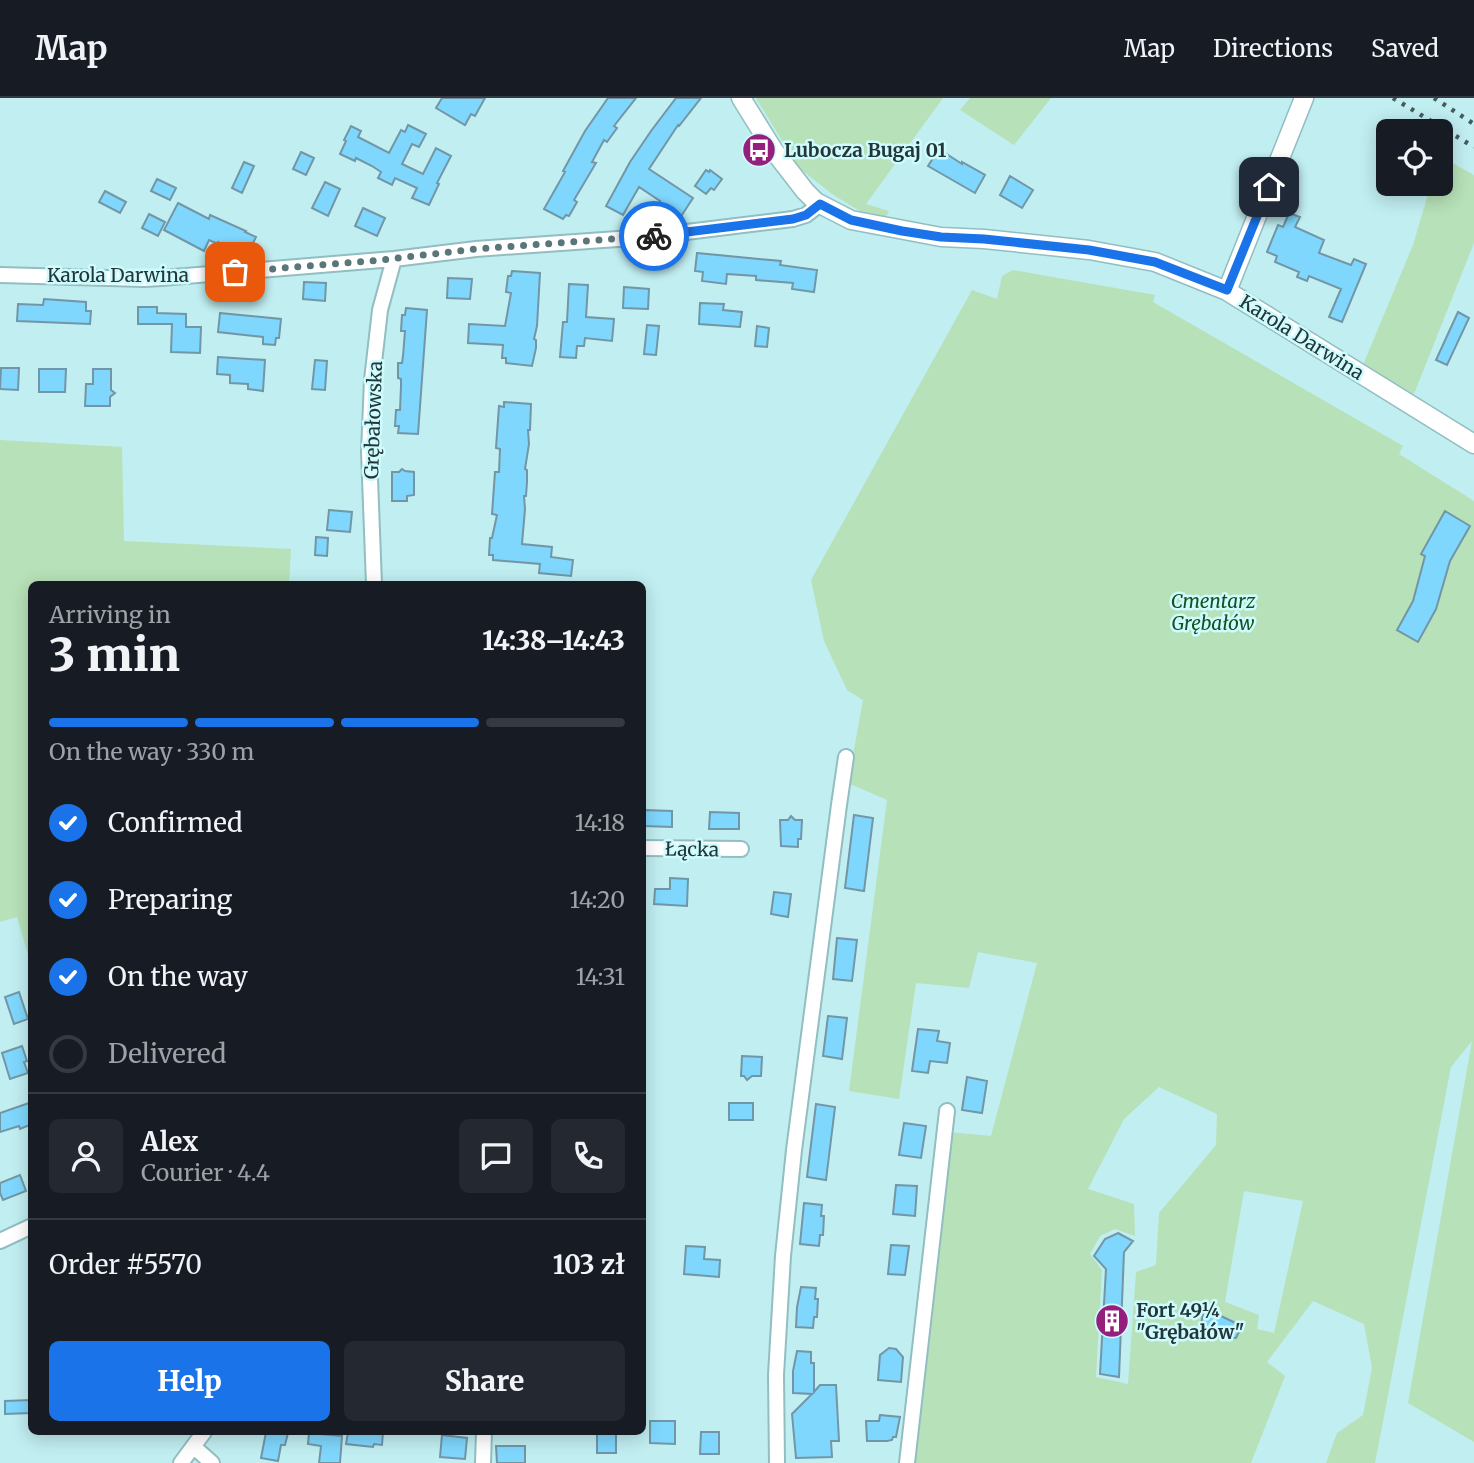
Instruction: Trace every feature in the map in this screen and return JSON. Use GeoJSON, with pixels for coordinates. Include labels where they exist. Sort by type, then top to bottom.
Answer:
{"type":"FeatureCollection","features":[{"type":"Feature","properties":{"kind":"street"},"geometry":{"type":"LineString","coordinates":[[741,98],[793,179],[820,204]]}},
{"type":"Feature","properties":{"kind":"street"},"geometry":{"type":"LineString","coordinates":[[1227,290],[1304,98]]}},
{"type":"Feature","properties":{"kind":"street","name":"Karola Darwina"},"geometry":{"type":"LineString","coordinates":[[0,275],[144,279],[394,259],[476,249],[646,237],[793,219],[806,215],[820,204],[851,220],[902,231],[1089,250],[1155,262],[1227,290],[1474,444]]}},
{"type":"Feature","properties":{"kind":"street","name":"Grębałowska"},"geometry":{"type":"LineString","coordinates":[[374,581],[369,452],[372,380],[380,310],[394,259]]}},
{"type":"Feature","properties":{"kind":"street"},"geometry":{"type":"LineString","coordinates":[[777,1463],[776,1375],[783,1256],[794,1150],[846,757]]}},
{"type":"Feature","properties":{"kind":"street","name":"Łącka"},"geometry":{"type":"LineString","coordinates":[[646,848],[741,849]]}},
{"type":"Feature","properties":{"kind":"street"},"geometry":{"type":"LineString","coordinates":[[907,1463],[947,1111]]}},
{"type":"Feature","properties":{"kind":"street"},"geometry":{"type":"LineString","coordinates":[[0,1241],[28,1228]]}},
{"type":"Feature","properties":{"kind":"street"},"geometry":{"type":"LineString","coordinates":[[181,1463],[202,1435]]}},
{"type":"Feature","properties":{"kind":"street"},"geometry":{"type":"LineString","coordinates":[[483,1463],[484,1435]]}},
{"type":"Feature","properties":{"kind":"street"},"geometry":{"type":"LineString","coordinates":[[194,1447],[212,1463]]}},
{"type":"Feature","properties":{"kind":"green space"},"geometry":{"type":"Polygon","coordinates":[[[756,98],[943,98],[866,204],[889,211],[886,217],[863,213],[832,194],[798,167],[756,98]]]}},
{"type":"Feature","properties":{"kind":"green space"},"geometry":{"type":"Polygon","coordinates":[[[970,98],[1051,98],[1014,145],[960,110],[970,98]]]}},
{"type":"Feature","properties":{"kind":"green space"},"geometry":{"type":"Polygon","coordinates":[[[1453,163],[1474,175],[1474,243],[1414,394],[1363,365],[1413,245],[1427,196],[1453,196],[1453,163]]]}},
{"type":"Feature","properties":{"kind":"green space","name":"Cmentarz Grębałów"},"geometry":{"type":"Polygon","coordinates":[[[1013,270],[1155,295],[1153,302],[1403,446],[1399,454],[1474,501],[1474,1442],[1408,1403],[1472,1041],[1451,1067],[1375,1463],[1326,1463],[1337,1433],[1363,1415],[1372,1368],[1364,1324],[1313,1301],[1267,1362],[1285,1376],[1251,1463],[910,1463],[948,1132],[991,1136],[1037,963],[978,952],[969,988],[916,983],[899,1099],[849,1091],[887,800],[848,783],[863,700],[847,690],[824,641],[811,580],[972,290],[997,299],[1002,276],[1013,270]],[[1159,1087],[1124,1119],[1088,1189],[1134,1204],[1135,1236],[1115,1229],[1100,1236],[1090,1254],[1102,1270],[1096,1377],[1128,1384],[1136,1272],[1156,1265],[1159,1213],[1216,1145],[1217,1114],[1159,1087]],[[1244,1191],[1225,1302],[1259,1315],[1257,1329],[1274,1333],[1303,1201],[1244,1191]]]}},
{"type":"Feature","properties":{"kind":"green space"},"geometry":{"type":"Polygon","coordinates":[[[0,440],[122,447],[124,541],[291,549],[289,581],[28,581],[28,955],[17,917],[0,922],[0,440]]]}},
{"type":"Feature","properties":{"kind":"building"},"geometry":{"type":"Polygon","coordinates":[[[442,98],[485,98],[475,116],[471,114],[465,125],[436,108],[442,98]]]}},
{"type":"Feature","properties":{"kind":"building"},"geometry":{"type":"Polygon","coordinates":[[[608,98],[636,98],[614,126],[617,128],[607,142],[604,140],[592,162],[596,163],[574,200],[577,202],[569,216],[566,215],[563,219],[544,209],[585,131],[608,98]]]}},
{"type":"Feature","properties":{"kind":"building"},"geometry":{"type":"Polygon","coordinates":[[[676,98],[701,98],[678,125],[649,169],[693,198],[678,221],[656,207],[660,201],[639,187],[623,215],[606,206],[630,162],[676,98]]]}},
{"type":"Feature","properties":{"kind":"building"},"geometry":{"type":"Polygon","coordinates":[[[408,125],[426,134],[419,147],[412,144],[402,164],[423,174],[436,148],[451,156],[429,205],[412,198],[417,188],[395,178],[392,185],[378,178],[381,172],[372,166],[340,154],[351,126],[361,131],[358,137],[389,153],[401,130],[405,132],[408,125]]]}},
{"type":"Feature","properties":{"kind":"building"},"geometry":{"type":"Polygon","coordinates":[[[939,149],[985,175],[975,193],[928,166],[939,149]]]}},
{"type":"Feature","properties":{"kind":"building"},"geometry":{"type":"Polygon","coordinates":[[[301,152],[314,158],[306,175],[293,169],[301,152]]]}},
{"type":"Feature","properties":{"kind":"building"},"geometry":{"type":"Polygon","coordinates":[[[244,162],[254,166],[242,193],[232,188],[244,162]]]}},
{"type":"Feature","properties":{"kind":"building"},"geometry":{"type":"Polygon","coordinates":[[[706,170],[722,179],[714,190],[711,188],[706,194],[695,186],[706,170]]]}},
{"type":"Feature","properties":{"kind":"building"},"geometry":{"type":"Polygon","coordinates":[[[1010,176],[1033,190],[1022,208],[1000,195],[1010,176]]]}},
{"type":"Feature","properties":{"kind":"building"},"geometry":{"type":"Polygon","coordinates":[[[157,179],[176,188],[170,200],[151,191],[157,179]]]}},
{"type":"Feature","properties":{"kind":"building"},"geometry":{"type":"Polygon","coordinates":[[[325,182],[340,189],[328,216],[312,208],[325,182]]]}},
{"type":"Feature","properties":{"kind":"building"},"geometry":{"type":"Polygon","coordinates":[[[105,191],[126,202],[120,213],[99,202],[105,191]]]}},
{"type":"Feature","properties":{"kind":"building"},"geometry":{"type":"Polygon","coordinates":[[[178,203],[209,219],[210,215],[256,237],[248,253],[246,255],[209,240],[204,251],[164,230],[178,203]]]}},
{"type":"Feature","properties":{"kind":"building"},"geometry":{"type":"Polygon","coordinates":[[[363,208],[385,218],[377,236],[355,226],[363,208]]]}},
{"type":"Feature","properties":{"kind":"building"},"geometry":{"type":"Polygon","coordinates":[[[1289,213],[1300,217],[1295,227],[1324,240],[1319,253],[1351,265],[1354,259],[1366,264],[1342,322],[1329,317],[1341,289],[1309,276],[1307,281],[1297,277],[1299,272],[1275,262],[1277,256],[1267,252],[1278,225],[1283,227],[1289,213]]]}},
{"type":"Feature","properties":{"kind":"building"},"geometry":{"type":"Polygon","coordinates":[[[149,214],[165,222],[158,236],[142,228],[149,214]]]}},
{"type":"Feature","properties":{"kind":"building"},"geometry":{"type":"Polygon","coordinates":[[[697,253],[781,261],[780,265],[817,270],[814,292],[792,289],[793,283],[756,280],[756,276],[727,274],[726,284],[702,281],[703,272],[695,271],[697,253]]]}},
{"type":"Feature","properties":{"kind":"building"},"geometry":{"type":"Polygon","coordinates":[[[512,271],[540,273],[534,339],[536,348],[532,366],[506,363],[506,358],[502,358],[503,345],[468,343],[469,324],[505,326],[511,293],[506,292],[508,276],[511,276],[512,271]]]}},
{"type":"Feature","properties":{"kind":"building"},"geometry":{"type":"Polygon","coordinates":[[[448,278],[472,279],[470,299],[447,298],[448,278]]]}},
{"type":"Feature","properties":{"kind":"building"},"geometry":{"type":"Polygon","coordinates":[[[304,282],[326,283],[325,301],[303,299],[304,282]]]}},
{"type":"Feature","properties":{"kind":"building"},"geometry":{"type":"Polygon","coordinates":[[[569,284],[588,285],[586,317],[614,319],[612,341],[585,338],[584,346],[577,346],[576,358],[560,357],[563,322],[567,322],[569,284]]]}},
{"type":"Feature","properties":{"kind":"building"},"geometry":{"type":"Polygon","coordinates":[[[624,287],[649,289],[648,309],[623,308],[624,287]]]}},
{"type":"Feature","properties":{"kind":"building"},"geometry":{"type":"Polygon","coordinates":[[[44,299],[86,302],[86,311],[91,311],[90,324],[17,321],[18,304],[43,305],[44,299]]]}},
{"type":"Feature","properties":{"kind":"building"},"geometry":{"type":"Polygon","coordinates":[[[700,303],[724,304],[723,310],[742,312],[740,327],[699,324],[700,303]]]}},
{"type":"Feature","properties":{"kind":"building"},"geometry":{"type":"Polygon","coordinates":[[[138,307],[157,307],[157,313],[186,314],[186,327],[201,327],[200,353],[171,352],[172,324],[138,324],[138,307]]]}},
{"type":"Feature","properties":{"kind":"building"},"geometry":{"type":"Polygon","coordinates":[[[406,308],[427,310],[418,434],[398,433],[399,426],[395,426],[396,410],[400,410],[401,379],[398,378],[398,363],[402,363],[405,331],[401,331],[402,315],[405,315],[406,308]]]}},
{"type":"Feature","properties":{"kind":"building"},"geometry":{"type":"Polygon","coordinates":[[[1458,312],[1469,318],[1447,365],[1436,360],[1458,312]]]}},
{"type":"Feature","properties":{"kind":"building"},"geometry":{"type":"Polygon","coordinates":[[[220,313],[281,319],[279,338],[276,338],[275,345],[263,344],[263,337],[218,332],[220,313]]]}},
{"type":"Feature","properties":{"kind":"building"},"geometry":{"type":"Polygon","coordinates":[[[647,325],[659,326],[656,355],[644,354],[647,325]]]}},
{"type":"Feature","properties":{"kind":"building"},"geometry":{"type":"Polygon","coordinates":[[[757,326],[769,328],[767,347],[755,346],[757,326]]]}},
{"type":"Feature","properties":{"kind":"building"},"geometry":{"type":"Polygon","coordinates":[[[218,357],[265,360],[263,391],[248,389],[248,384],[230,383],[230,375],[217,374],[218,357]]]}},
{"type":"Feature","properties":{"kind":"building"},"geometry":{"type":"Polygon","coordinates":[[[315,360],[327,361],[325,390],[312,389],[315,360]]]}},
{"type":"Feature","properties":{"kind":"building"},"geometry":{"type":"Polygon","coordinates":[[[1,368],[19,368],[18,390],[0,389],[1,368]]]}},
{"type":"Feature","properties":{"kind":"building"},"geometry":{"type":"Polygon","coordinates":[[[39,369],[66,369],[65,392],[39,392],[39,369]]]}},
{"type":"Feature","properties":{"kind":"building"},"geometry":{"type":"Polygon","coordinates":[[[93,369],[111,369],[111,390],[115,393],[110,397],[110,406],[85,406],[86,384],[93,384],[93,369]]]}},
{"type":"Feature","properties":{"kind":"building"},"geometry":{"type":"Polygon","coordinates":[[[504,402],[531,404],[522,544],[552,547],[551,557],[573,560],[571,576],[539,573],[540,564],[493,560],[493,555],[489,555],[490,538],[497,515],[492,514],[495,472],[499,472],[500,449],[496,448],[499,406],[504,407],[504,402]]]}},
{"type":"Feature","properties":{"kind":"building"},"geometry":{"type":"Polygon","coordinates":[[[402,469],[414,472],[414,495],[407,496],[407,501],[392,501],[392,472],[402,469]]]}},
{"type":"Feature","properties":{"kind":"building"},"geometry":{"type":"Polygon","coordinates":[[[329,510],[352,512],[350,532],[327,530],[329,510]]]}},
{"type":"Feature","properties":{"kind":"building"},"geometry":{"type":"Polygon","coordinates":[[[1445,511],[1470,526],[1450,561],[1436,609],[1418,642],[1397,630],[1413,601],[1425,556],[1421,554],[1445,511]]]}},
{"type":"Feature","properties":{"kind":"building"},"geometry":{"type":"Polygon","coordinates":[[[316,537],[328,538],[327,556],[315,555],[316,537]]]}},
{"type":"Feature","properties":{"kind":"building"},"geometry":{"type":"Polygon","coordinates":[[[646,810],[672,811],[672,827],[646,826],[646,810]]]}},
{"type":"Feature","properties":{"kind":"building"},"geometry":{"type":"Polygon","coordinates":[[[710,812],[739,813],[739,829],[709,829],[710,812]]]}},
{"type":"Feature","properties":{"kind":"building"},"geometry":{"type":"Polygon","coordinates":[[[854,815],[873,818],[864,891],[845,888],[854,815]]]}},
{"type":"Feature","properties":{"kind":"building"},"geometry":{"type":"Polygon","coordinates":[[[791,816],[795,820],[802,820],[798,847],[781,846],[780,820],[788,820],[791,816]]]}},
{"type":"Feature","properties":{"kind":"building"},"geometry":{"type":"Polygon","coordinates":[[[670,878],[688,879],[687,906],[654,904],[655,889],[670,889],[670,878]]]}},
{"type":"Feature","properties":{"kind":"building"},"geometry":{"type":"Polygon","coordinates":[[[774,892],[791,894],[788,917],[771,914],[774,892]]]}},
{"type":"Feature","properties":{"kind":"building"},"geometry":{"type":"Polygon","coordinates":[[[837,938],[857,940],[852,981],[833,979],[837,938]]]}},
{"type":"Feature","properties":{"kind":"building"},"geometry":{"type":"Polygon","coordinates":[[[19,992],[28,1019],[14,1024],[5,997],[19,992]]]}},
{"type":"Feature","properties":{"kind":"building"},"geometry":{"type":"Polygon","coordinates":[[[828,1016],[847,1018],[842,1059],[823,1056],[828,1016]]]}},
{"type":"Feature","properties":{"kind":"building"},"geometry":{"type":"Polygon","coordinates":[[[918,1029],[939,1031],[937,1041],[950,1043],[947,1063],[930,1061],[928,1073],[912,1071],[918,1029]]]}},
{"type":"Feature","properties":{"kind":"building"},"geometry":{"type":"Polygon","coordinates":[[[22,1046],[28,1073],[10,1079],[2,1053],[22,1046]]]}},
{"type":"Feature","properties":{"kind":"building"},"geometry":{"type":"Polygon","coordinates":[[[742,1056],[762,1057],[761,1076],[752,1076],[747,1080],[741,1076],[742,1056]]]}},
{"type":"Feature","properties":{"kind":"building"},"geometry":{"type":"Polygon","coordinates":[[[967,1077],[987,1081],[982,1113],[962,1110],[967,1077]]]}},
{"type":"Feature","properties":{"kind":"building"},"geometry":{"type":"Polygon","coordinates":[[[28,1103],[28,1126],[0,1132],[0,1113],[28,1103]]]}},
{"type":"Feature","properties":{"kind":"building"},"geometry":{"type":"Polygon","coordinates":[[[729,1103],[753,1103],[753,1120],[729,1120],[729,1103]]]}},
{"type":"Feature","properties":{"kind":"building"},"geometry":{"type":"Polygon","coordinates":[[[816,1104],[835,1107],[826,1180],[807,1177],[816,1104]]]}},
{"type":"Feature","properties":{"kind":"building"},"geometry":{"type":"Polygon","coordinates":[[[904,1123],[926,1126],[921,1158],[899,1155],[904,1123]]]}},
{"type":"Feature","properties":{"kind":"building"},"geometry":{"type":"Polygon","coordinates":[[[20,1175],[26,1191],[3,1200],[0,1183],[20,1175]]]}},
{"type":"Feature","properties":{"kind":"building"},"geometry":{"type":"Polygon","coordinates":[[[896,1185],[917,1186],[915,1216],[893,1214],[896,1185]]]}},
{"type":"Feature","properties":{"kind":"building"},"geometry":{"type":"Polygon","coordinates":[[[804,1203],[822,1205],[823,1235],[820,1235],[819,1246],[800,1244],[804,1203]]]}},
{"type":"Feature","properties":{"kind":"building","name":"Fort 49¼ \"Grębałów\""},"geometry":{"type":"Polygon","coordinates":[[[1118,1233],[1133,1241],[1124,1252],[1119,1377],[1100,1374],[1106,1269],[1094,1256],[1105,1239],[1118,1233]]]}},
{"type":"Feature","properties":{"kind":"building"},"geometry":{"type":"Polygon","coordinates":[[[891,1245],[909,1246],[905,1275],[888,1274],[891,1245]]]}},
{"type":"Feature","properties":{"kind":"building"},"geometry":{"type":"Polygon","coordinates":[[[686,1246],[705,1247],[704,1259],[720,1260],[719,1277],[684,1274],[686,1246]]]}},
{"type":"Feature","properties":{"kind":"building"},"geometry":{"type":"Polygon","coordinates":[[[801,1287],[816,1288],[817,1317],[814,1317],[813,1328],[796,1327],[801,1287]]]}},
{"type":"Feature","properties":{"kind":"building"},"geometry":{"type":"Polygon","coordinates":[[[1204,1308],[1242,1326],[1236,1338],[1199,1335],[1204,1308]]]}},
{"type":"Feature","properties":{"kind":"building"},"geometry":{"type":"Polygon","coordinates":[[[889,1348],[896,1349],[903,1357],[901,1382],[878,1380],[880,1355],[889,1348]]]}},
{"type":"Feature","properties":{"kind":"building"},"geometry":{"type":"Polygon","coordinates":[[[797,1351],[811,1352],[811,1363],[814,1363],[814,1392],[820,1385],[836,1385],[839,1441],[831,1441],[832,1457],[796,1458],[792,1414],[812,1394],[793,1393],[797,1351]]]}},
{"type":"Feature","properties":{"kind":"building"},"geometry":{"type":"Polygon","coordinates":[[[28,1400],[28,1413],[5,1414],[5,1401],[28,1400]]]}},
{"type":"Feature","properties":{"kind":"building"},"geometry":{"type":"Polygon","coordinates":[[[880,1415],[900,1417],[896,1437],[887,1441],[867,1441],[866,1421],[879,1421],[880,1415]]]}},
{"type":"Feature","properties":{"kind":"building"},"geometry":{"type":"Polygon","coordinates":[[[650,1421],[675,1421],[675,1444],[650,1443],[650,1421]]]}},
{"type":"Feature","properties":{"kind":"building"},"geometry":{"type":"Polygon","coordinates":[[[701,1432],[719,1432],[719,1454],[700,1454],[701,1432]]]}},
{"type":"Feature","properties":{"kind":"building"},"geometry":{"type":"Polygon","coordinates":[[[265,1435],[288,1435],[285,1445],[281,1445],[278,1461],[261,1458],[265,1435]]]}},
{"type":"Feature","properties":{"kind":"building"},"geometry":{"type":"Polygon","coordinates":[[[309,1435],[342,1436],[340,1463],[319,1463],[321,1446],[308,1444],[309,1435]]]}},
{"type":"Feature","properties":{"kind":"building"},"geometry":{"type":"Polygon","coordinates":[[[348,1435],[383,1435],[382,1445],[374,1444],[373,1447],[346,1444],[348,1435]]]}},
{"type":"Feature","properties":{"kind":"building"},"geometry":{"type":"Polygon","coordinates":[[[442,1435],[467,1438],[465,1459],[440,1457],[442,1435]]]}},
{"type":"Feature","properties":{"kind":"building"},"geometry":{"type":"Polygon","coordinates":[[[597,1435],[616,1435],[616,1453],[597,1453],[597,1435]]]}},
{"type":"Feature","properties":{"kind":"building"},"geometry":{"type":"Polygon","coordinates":[[[496,1446],[525,1446],[525,1463],[497,1463],[496,1446]]]}},
{"type":"Feature","properties":{"kind":"railway"},"geometry":{"type":"LineString","coordinates":[[1393,98],[1474,147]]}},
{"type":"Feature","properties":{"kind":"railway"},"geometry":{"type":"LineString","coordinates":[[1434,98],[1474,124]]}},
{"type":"Feature","properties":{"kind":"way so far"},"geometry":{"type":"LineString","coordinates":[[235,272],[476,249],[654,236]]}},
{"type":"Feature","properties":{"kind":"place","name":"Lubocza Bugaj 01"},"geometry":{"type":"Point","coordinates":[759,150]}},
{"type":"Feature","properties":{"kind":"place","name":"Fort 49¼ \"Grębałów\""},"geometry":{"type":"Point","coordinates":[1112,1321]}},
{"type":"Feature","properties":{"kind":"route"},"geometry":{"type":"LineString","coordinates":[[654,236],[793,219],[806,215],[820,204],[851,220],[902,231],[1089,250],[1155,262],[1227,290],[1269,187]]}}]}
